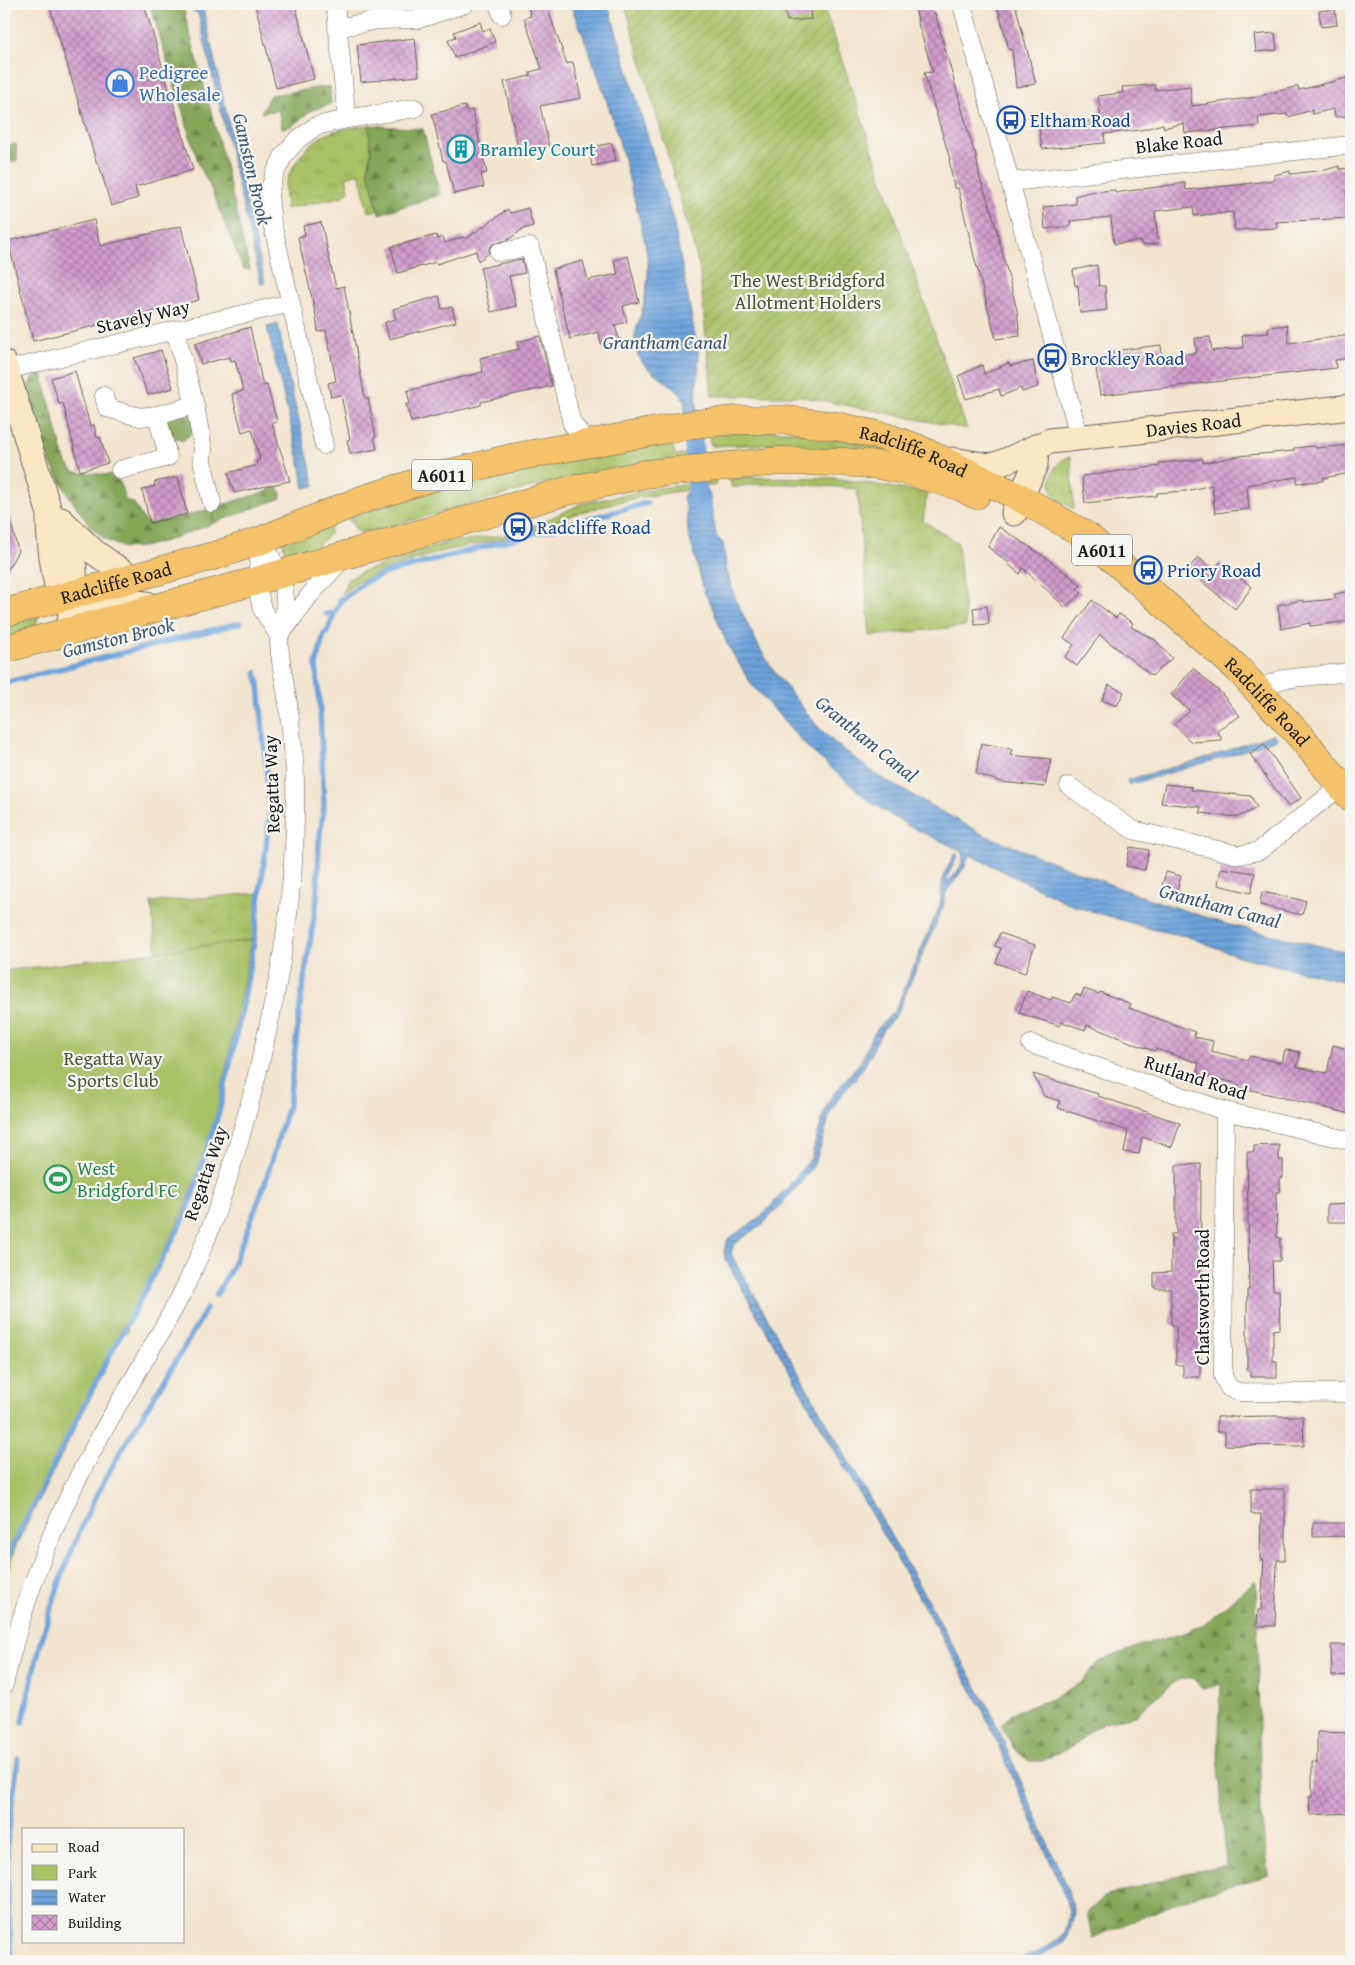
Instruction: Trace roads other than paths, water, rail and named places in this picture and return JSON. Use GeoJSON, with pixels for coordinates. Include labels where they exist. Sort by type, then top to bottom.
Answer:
{"type":"FeatureCollection","features":[{"type":"Feature","properties":{"kind":"highway","name":"Radcliffe Road"},"geometry":{"type":"LineString","coordinates":[[4,649],[69,608],[131,578],[218,556],[351,504],[434,477],[511,458],[694,424],[727,421],[784,420],[836,426],[882,436],[940,458],[1017,505],[1118,581],[1175,614],[1236,667],[1301,737],[1346,792]]}},
{"type":"Feature","properties":{"kind":"highway","name":"Radcliffe Road"},"geometry":{"type":"LineString","coordinates":[[4,613],[69,608],[166,606],[567,491],[645,474],[780,461],[869,464],[909,471],[1017,505]]}},
{"type":"Feature","properties":{"kind":"street"},"geometry":{"type":"LineString","coordinates":[[333,4],[347,119]]}},
{"type":"Feature","properties":{"kind":"street"},"geometry":{"type":"LineString","coordinates":[[337,28],[378,20],[419,19],[465,4]]}},
{"type":"Feature","properties":{"kind":"street"},"geometry":{"type":"LineString","coordinates":[[962,4],[1079,436]]}},
{"type":"Feature","properties":{"kind":"street"},"geometry":{"type":"LineString","coordinates":[[324,445],[272,223],[269,194],[274,175],[284,155],[297,140],[316,126],[416,108]]}},
{"type":"Feature","properties":{"kind":"street","name":"Blake Road"},"geometry":{"type":"LineString","coordinates":[[1011,182],[1351,145]]}},
{"type":"Feature","properties":{"kind":"street"},"geometry":{"type":"LineString","coordinates":[[499,252],[530,248],[572,424],[578,430],[580,444]]}},
{"type":"Feature","properties":{"kind":"street","name":"Stavely Way"},"geometry":{"type":"LineString","coordinates":[[5,367],[291,303]]}},
{"type":"Feature","properties":{"kind":"street"},"geometry":{"type":"LineString","coordinates":[[175,330],[195,404],[203,449],[202,460],[212,503]]}},
{"type":"Feature","properties":{"kind":"street"},"geometry":{"type":"LineString","coordinates":[[5,367],[49,511],[66,541],[74,567],[69,608]]}},
{"type":"Feature","properties":{"kind":"street"},"geometry":{"type":"LineString","coordinates":[[104,396],[107,408],[140,417],[157,415],[195,404]]}},
{"type":"Feature","properties":{"kind":"street","name":"Davies Road"},"geometry":{"type":"LineString","coordinates":[[940,458],[990,466],[1050,441],[1079,436],[1351,407]]}},
{"type":"Feature","properties":{"kind":"street"},"geometry":{"type":"LineString","coordinates":[[120,470],[168,457],[157,415]]}},
{"type":"Feature","properties":{"kind":"street"},"geometry":{"type":"LineString","coordinates":[[1017,505],[1035,465],[1036,447]]}},
{"type":"Feature","properties":{"kind":"street"},"geometry":{"type":"LineString","coordinates":[[49,511],[70,528],[94,552],[131,578]]}},
{"type":"Feature","properties":{"kind":"street","name":"Regatta Way"},"geometry":{"type":"LineString","coordinates":[[262,540],[268,577],[262,609],[279,636]]}},
{"type":"Feature","properties":{"kind":"street","name":"Regatta Way"},"geometry":{"type":"LineString","coordinates":[[4,1684],[22,1613],[45,1548],[96,1443],[151,1350],[191,1274],[231,1173],[259,1068],[290,904],[294,848],[294,761],[279,636],[285,606],[268,577],[262,540]]}},
{"type":"Feature","properties":{"kind":"street"},"geometry":{"type":"LineString","coordinates":[[279,636],[309,596],[346,555]]}},
{"type":"Feature","properties":{"kind":"street"},"geometry":{"type":"LineString","coordinates":[[1258,689],[1283,679],[1351,672]]}},
{"type":"Feature","properties":{"kind":"street"},"geometry":{"type":"LineString","coordinates":[[1069,786],[1133,830],[1239,855],[1259,851],[1346,792]]}},
{"type":"Feature","properties":{"kind":"street","name":"Rutland Road"},"geometry":{"type":"LineString","coordinates":[[1031,1044],[1225,1111],[1351,1141]]}},
{"type":"Feature","properties":{"kind":"street","name":"Chatsworth Road"},"geometry":{"type":"LineString","coordinates":[[1225,1111],[1223,1376],[1229,1388],[1239,1392],[1351,1393]]}},
{"type":"Feature","properties":{"kind":"water"},"geometry":{"type":"Polygon","coordinates":[[[196,4],[202,4],[265,283],[261,284],[198,13],[193,11],[192,8],[196,4]]]}},
{"type":"Feature","properties":{"kind":"water","name":"Grantham Canal"},"geometry":{"type":"Polygon","coordinates":[[[570,4],[608,4],[674,224],[699,356],[696,397],[700,449],[688,450],[684,399],[679,392],[647,368],[636,349],[636,331],[648,279],[645,244],[613,120],[589,50],[570,4]]]}},
{"type":"Feature","properties":{"kind":"water"},"geometry":{"type":"Polygon","coordinates":[[[278,324],[289,380],[315,486],[304,488],[301,468],[267,327],[278,324]]]}},
{"type":"Feature","properties":{"kind":"water","name":"Grantham Canal"},"geometry":{"type":"Polygon","coordinates":[[[705,487],[709,492],[716,536],[723,543],[727,572],[737,603],[759,647],[773,670],[818,727],[835,743],[878,776],[984,835],[1135,894],[1226,924],[1351,953],[1351,983],[1238,956],[1186,936],[1155,930],[1074,906],[970,855],[965,867],[946,892],[943,907],[897,1014],[882,1031],[864,1067],[831,1111],[818,1155],[812,1168],[763,1224],[734,1244],[731,1254],[990,1710],[1067,1887],[1074,1913],[1065,1941],[1032,1961],[1016,1961],[1043,1949],[1059,1938],[1065,1931],[1069,1913],[1061,1886],[981,1706],[725,1259],[724,1251],[728,1239],[761,1217],[811,1158],[825,1109],[832,1096],[862,1060],[870,1040],[877,1029],[895,1010],[940,905],[943,876],[955,853],[958,855],[948,875],[947,883],[956,873],[961,865],[962,851],[907,825],[872,803],[809,749],[751,684],[727,644],[705,594],[688,532],[686,506],[683,499],[685,493],[705,487]]]}},
{"type":"Feature","properties":{"kind":"water"},"geometry":{"type":"Polygon","coordinates":[[[1273,734],[1277,739],[1228,756],[1128,785],[1127,780],[1212,756],[1273,734]]]}},
{"type":"Feature","properties":{"kind":"waterway","name":"Grantham Canal"},"geometry":{"type":"LineString","coordinates":[[692,425],[697,488],[703,511]]}},
{"type":"Feature","properties":{"kind":"waterway"},"geometry":{"type":"LineString","coordinates":[[340,601],[365,582],[386,573],[647,503]]}},
{"type":"Feature","properties":{"kind":"waterway","name":"Gamston Brook"},"geometry":{"type":"LineString","coordinates":[[326,614],[336,609],[340,599]]}},
{"type":"Feature","properties":{"kind":"waterway"},"geometry":{"type":"LineString","coordinates":[[216,1295],[232,1267],[247,1231],[265,1183],[289,1102],[301,998],[317,900],[319,842],[324,807],[320,709],[316,665],[324,634],[327,632],[336,610]]}},
{"type":"Feature","properties":{"kind":"waterway","name":"Gamston Brook"},"geometry":{"type":"LineString","coordinates":[[4,683],[240,623]]}},
{"type":"Feature","properties":{"kind":"waterway"},"geometry":{"type":"LineString","coordinates":[[4,1568],[10,1551],[104,1366],[186,1215],[219,1112],[242,1009],[254,942],[270,814],[259,684],[256,673]]}},
{"type":"Feature","properties":{"kind":"waterway"},"geometry":{"type":"LineString","coordinates":[[23,1722],[46,1625],[67,1562],[80,1531],[109,1472],[206,1309]]}},
{"type":"Feature","properties":{"kind":"waterway"},"geometry":{"type":"LineString","coordinates":[[12,1961],[8,1908],[7,1841],[18,1759]]}},
{"type":"Feature","properties":{"kind":"place","name":"Pedigree Wholesale"},"geometry":{"type":"Point","coordinates":[120,83]}},
{"type":"Feature","properties":{"kind":"place","name":"Eltham Road"},"geometry":{"type":"Point","coordinates":[1011,120]}},
{"type":"Feature","properties":{"kind":"place","name":"Bramley Court"},"geometry":{"type":"Point","coordinates":[461,149]}},
{"type":"Feature","properties":{"kind":"place","name":"Brockley Road"},"geometry":{"type":"Point","coordinates":[1052,358]}},
{"type":"Feature","properties":{"kind":"place","name":"Radcliffe Road"},"geometry":{"type":"Point","coordinates":[518,527]}},
{"type":"Feature","properties":{"kind":"place","name":"Priory Road"},"geometry":{"type":"Point","coordinates":[1148,570]}},
{"type":"Feature","properties":{"kind":"place","name":"West Bridgford FC"},"geometry":{"type":"Point","coordinates":[58,1179]}},
{"type":"Feature","properties":{"kind":"park label","name":"The West Bridgford Allotment Holders"},"geometry":{"type":"Point","coordinates":[808,291]}},
{"type":"Feature","properties":{"kind":"park label","name":"Regatta Way Sports Club"},"geometry":{"type":"Point","coordinates":[113,1069]}}]}
